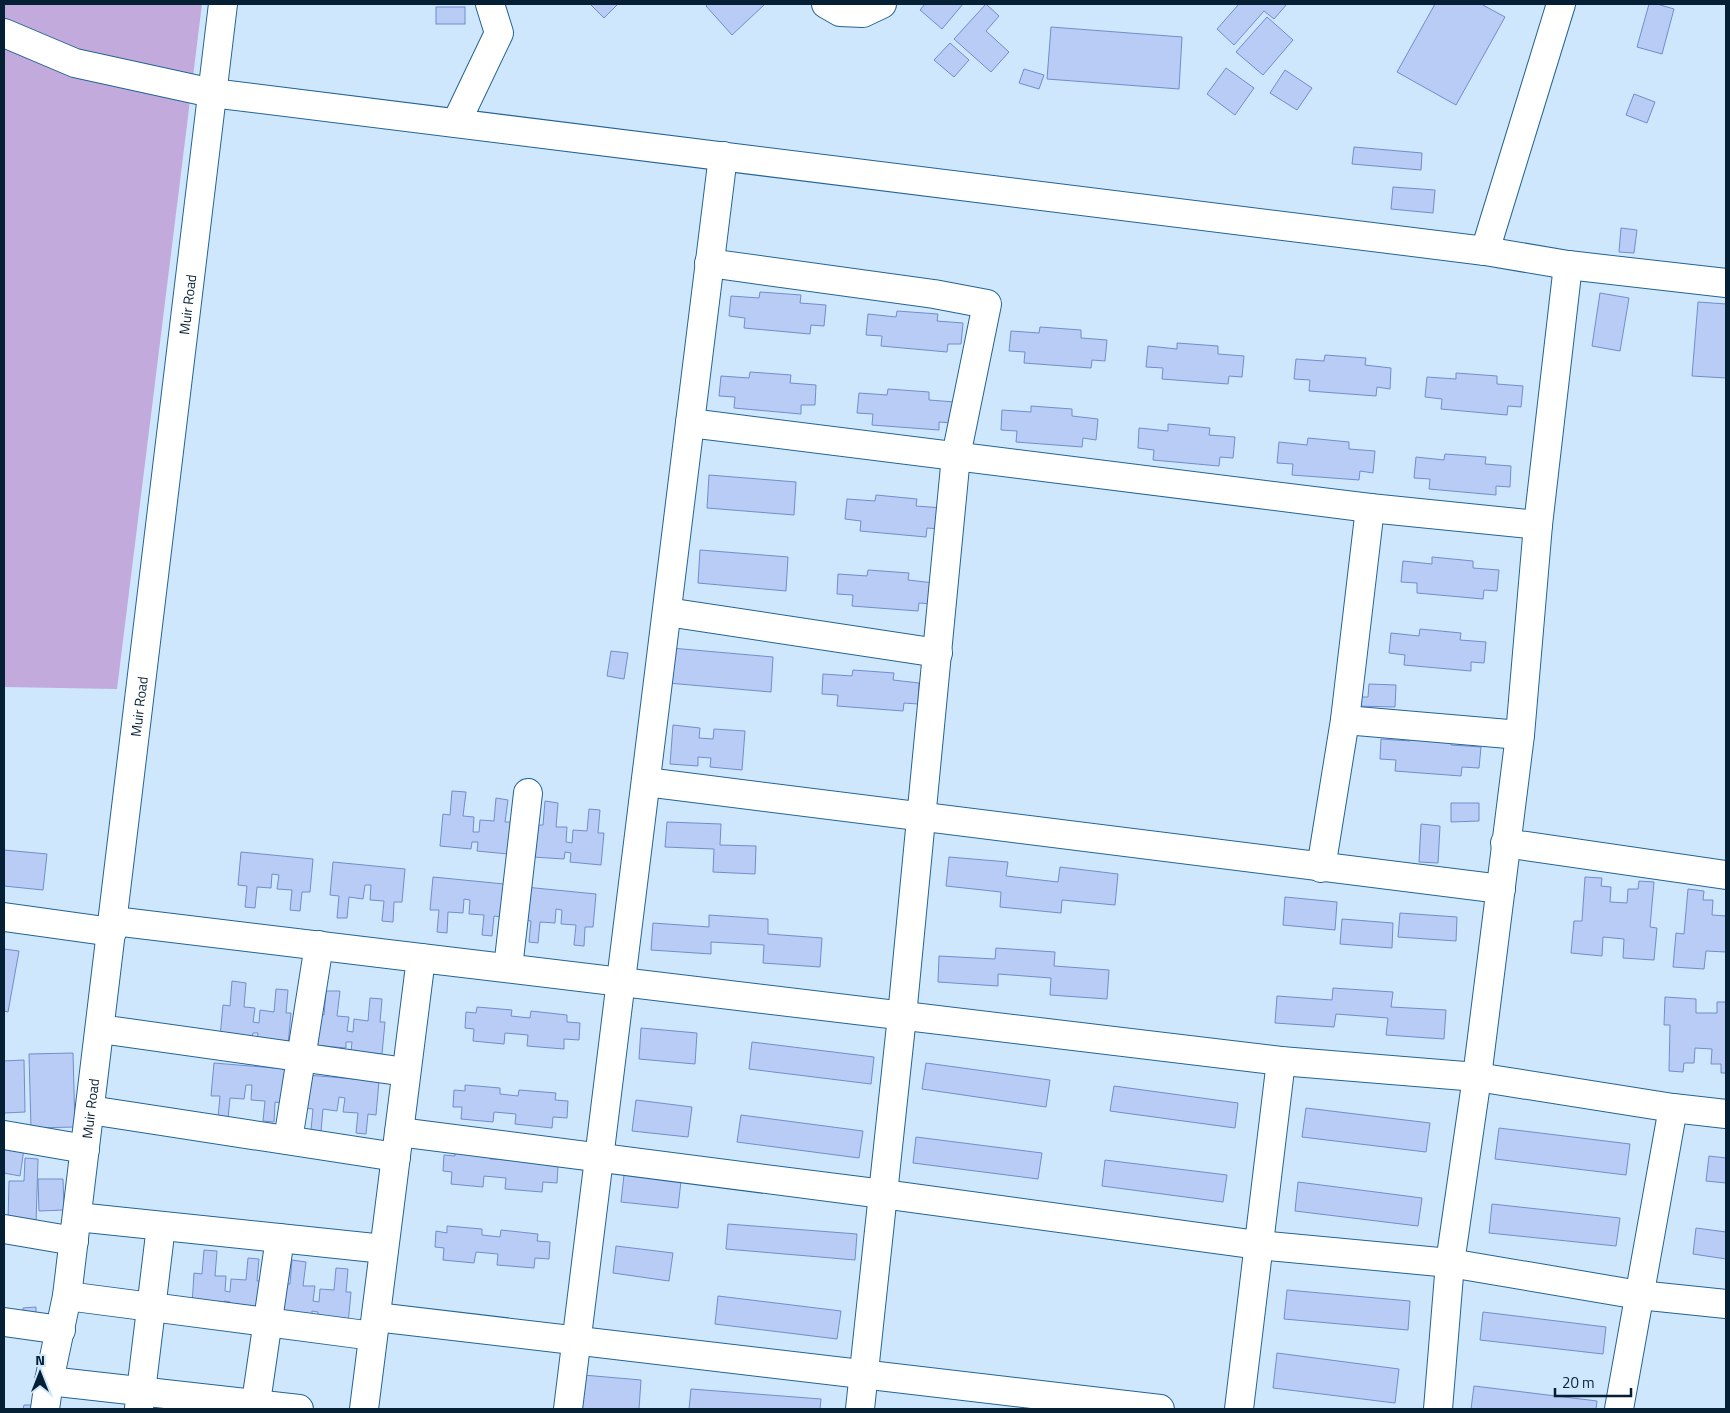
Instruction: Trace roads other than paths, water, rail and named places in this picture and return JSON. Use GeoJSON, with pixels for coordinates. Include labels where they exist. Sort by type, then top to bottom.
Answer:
{"type":"FeatureCollection","features":[{"type":"Feature","properties":{"kind":"street","name":"Muir Road"},"geometry":{"type":"LineString","coordinates":[[45,1409],[48,1381],[61,1330],[67,1296],[113,926],[222,4]]}},
{"type":"Feature","properties":{"kind":"street"},"geometry":{"type":"LineString","coordinates":[[456,123],[499,33],[490,4]]}},
{"type":"Feature","properties":{"kind":"street"},"geometry":{"type":"LineString","coordinates":[[826,4],[840,12],[863,14],[882,4]]}},
{"type":"Feature","properties":{"kind":"street"},"geometry":{"type":"LineString","coordinates":[[1485,251],[1561,4]]}},
{"type":"Feature","properties":{"kind":"street"},"geometry":{"type":"LineString","coordinates":[[4,33],[75,63],[212,93],[1485,251],[1568,265],[1726,283]]}},
{"type":"Feature","properties":{"kind":"street"},"geometry":{"type":"LineString","coordinates":[[568,1409],[723,156]]}},
{"type":"Feature","properties":{"kind":"street"},"geometry":{"type":"LineString","coordinates":[[710,263],[934,294],[987,304],[956,456],[902,1016],[860,1409]]}},
{"type":"Feature","properties":{"kind":"street"},"geometry":{"type":"LineString","coordinates":[[1438,1409],[1450,1263],[1477,1077],[1520,735],[1538,525],[1568,265]]}},
{"type":"Feature","properties":{"kind":"street"},"geometry":{"type":"LineString","coordinates":[[690,423],[1370,508],[1538,525]]}},
{"type":"Feature","properties":{"kind":"street"},"geometry":{"type":"LineString","coordinates":[[1321,868],[1345,720],[1370,508]]}},
{"type":"Feature","properties":{"kind":"street"},"geometry":{"type":"LineString","coordinates":[[667,612],[938,653]]}},
{"type":"Feature","properties":{"kind":"street"},"geometry":{"type":"LineString","coordinates":[[1345,720],[1520,735]]}},
{"type":"Feature","properties":{"kind":"street"},"geometry":{"type":"LineString","coordinates":[[646,782],[1321,868],[1501,889]]}},
{"type":"Feature","properties":{"kind":"street"},"geometry":{"type":"LineString","coordinates":[[508,968],[528,793]]}},
{"type":"Feature","properties":{"kind":"street"},"geometry":{"type":"LineString","coordinates":[[1505,844],[1726,875]]}},
{"type":"Feature","properties":{"kind":"street"},"geometry":{"type":"LineString","coordinates":[[4,917],[319,946],[1281,1061],[1477,1077],[1673,1108],[1726,1114]]}},
{"type":"Feature","properties":{"kind":"street"},"geometry":{"type":"LineString","coordinates":[[288,1140],[319,946]]}},
{"type":"Feature","properties":{"kind":"street"},"geometry":{"type":"LineString","coordinates":[[364,1409],[421,958]]}},
{"type":"Feature","properties":{"kind":"street"},"geometry":{"type":"LineString","coordinates":[[100,1028],[406,1072]]}},
{"type":"Feature","properties":{"kind":"street"},"geometry":{"type":"LineString","coordinates":[[1239,1409],[1281,1061]]}},
{"type":"Feature","properties":{"kind":"street"},"geometry":{"type":"LineString","coordinates":[[1619,1409],[1673,1108]]}},
{"type":"Feature","properties":{"kind":"street"},"geometry":{"type":"LineString","coordinates":[[90,1110],[288,1140],[397,1144],[599,1158],[1258,1245],[1450,1263],[1639,1294],[1726,1304]]}},
{"type":"Feature","properties":{"kind":"street"},"geometry":{"type":"LineString","coordinates":[[4,1135],[85,1149]]}},
{"type":"Feature","properties":{"kind":"street"},"geometry":{"type":"LineString","coordinates":[[4,1229],[161,1226],[384,1248]]}},
{"type":"Feature","properties":{"kind":"street"},"geometry":{"type":"LineString","coordinates":[[140,1400],[161,1226]]}},
{"type":"Feature","properties":{"kind":"street"},"geometry":{"type":"LineString","coordinates":[[256,1407],[280,1238]]}},
{"type":"Feature","properties":{"kind":"street"},"geometry":{"type":"LineString","coordinates":[[67,1296],[268,1322],[375,1326],[577,1340],[1160,1409]]}},
{"type":"Feature","properties":{"kind":"street"},"geometry":{"type":"LineString","coordinates":[[4,1322],[61,1330]]}},
{"type":"Feature","properties":{"kind":"street"},"geometry":{"type":"LineString","coordinates":[[48,1381],[140,1400],[299,1409]]}}]}
